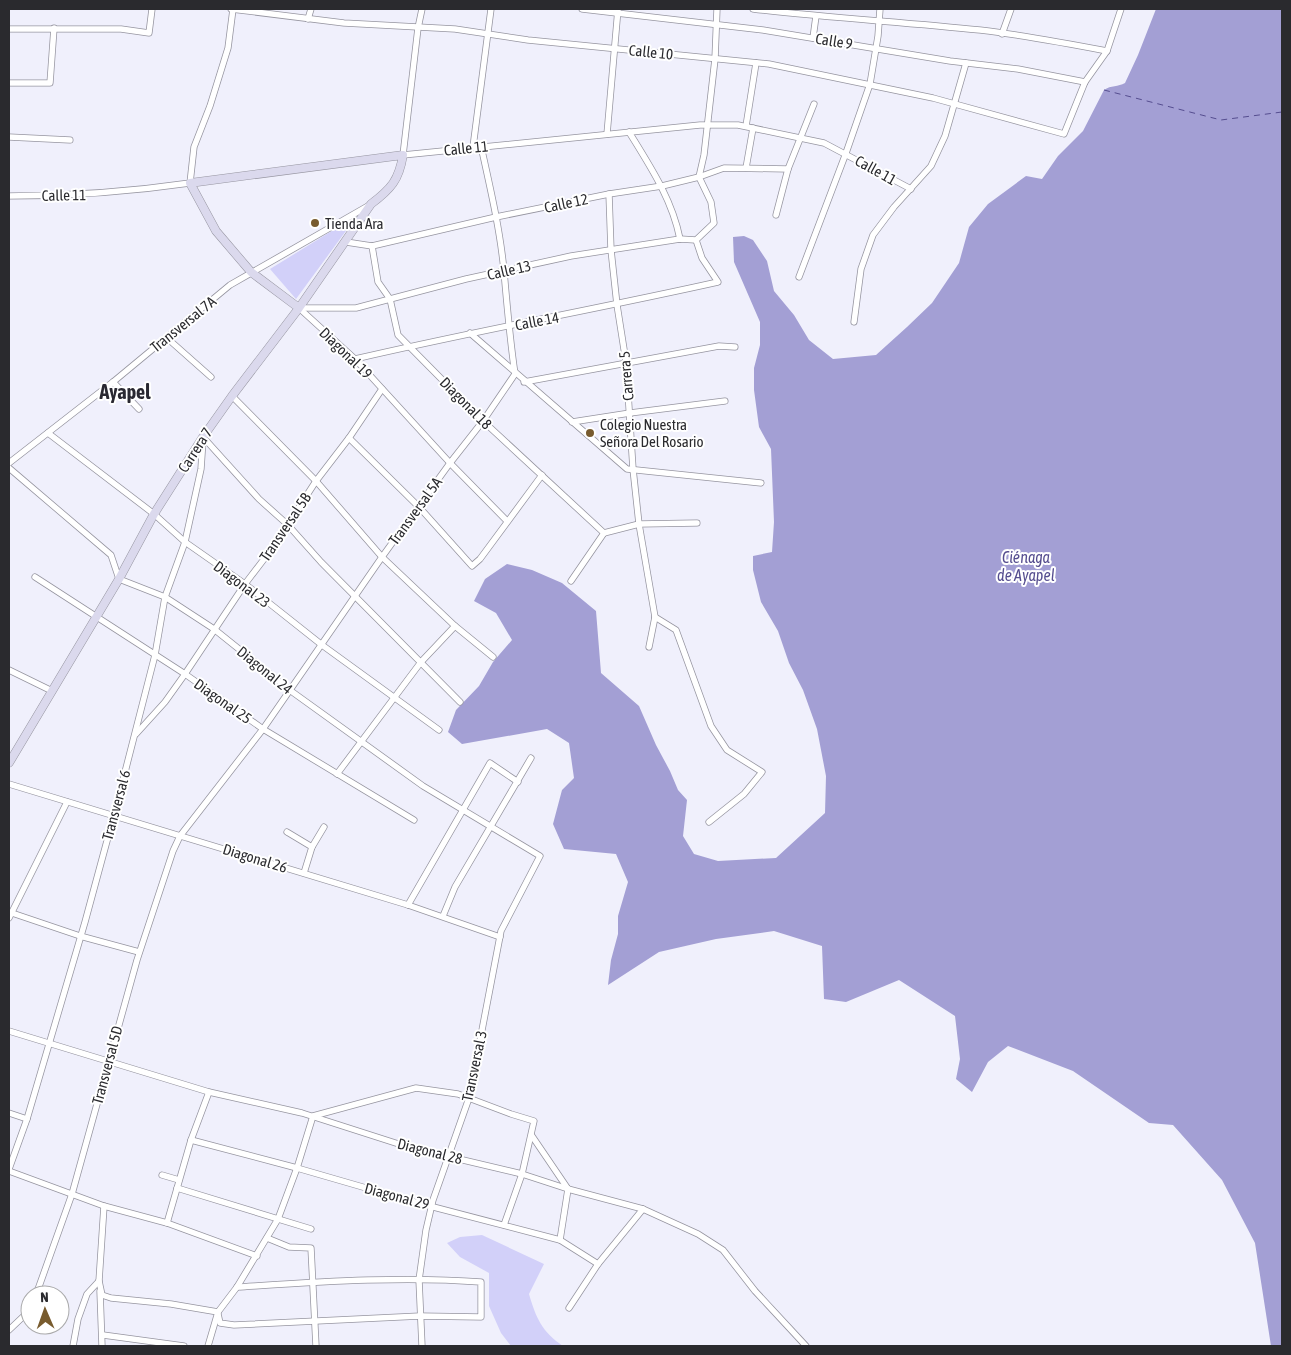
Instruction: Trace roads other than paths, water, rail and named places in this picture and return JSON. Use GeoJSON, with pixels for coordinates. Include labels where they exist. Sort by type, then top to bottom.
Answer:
{"type":"FeatureCollection","features":[{"type":"Feature","properties":{"kind":"main road","name":"Calle 11"},"geometry":{"type":"LineString","coordinates":[[190,183],[403,154]]}},
{"type":"Feature","properties":{"kind":"main road","name":"Carrera 7"},"geometry":{"type":"LineString","coordinates":[[9,763],[119,578],[154,514],[203,437],[299,308],[371,204],[387,191],[393,183],[401,170],[403,154]]}},
{"type":"Feature","properties":{"kind":"main road","name":"Diagonal 19"},"geometry":{"type":"LineString","coordinates":[[190,183],[216,231],[252,272],[299,308]]}},
{"type":"Feature","properties":{"kind":"street"},"geometry":{"type":"LineString","coordinates":[[9,29],[121,29],[149,33],[152,9]]}},
{"type":"Feature","properties":{"kind":"street"},"geometry":{"type":"LineString","coordinates":[[190,183],[194,146],[210,106],[228,48],[233,9]]}},
{"type":"Feature","properties":{"kind":"street","name":"Calle 10"},"geometry":{"type":"LineString","coordinates":[[233,9],[308,19],[418,28],[455,29],[487,35],[756,63],[870,84],[954,104],[1064,134],[1085,82]]}},
{"type":"Feature","properties":{"kind":"street"},"geometry":{"type":"LineString","coordinates":[[308,19],[311,9]]}},
{"type":"Feature","properties":{"kind":"street"},"geometry":{"type":"LineString","coordinates":[[403,154],[422,9]]}},
{"type":"Feature","properties":{"kind":"street"},"geometry":{"type":"LineString","coordinates":[[473,147],[491,9]]}},
{"type":"Feature","properties":{"kind":"street","name":"Calle 9"},"geometry":{"type":"LineString","coordinates":[[582,9],[618,11],[813,38],[966,63],[1018,69],[1085,82]]}},
{"type":"Feature","properties":{"kind":"street"},"geometry":{"type":"LineString","coordinates":[[696,240],[714,223],[711,202],[699,177],[708,125],[715,58],[717,9]]}},
{"type":"Feature","properties":{"kind":"street"},"geometry":{"type":"LineString","coordinates":[[753,9],[981,31],[1107,51]]}},
{"type":"Feature","properties":{"kind":"street"},"geometry":{"type":"LineString","coordinates":[[799,277],[870,84],[880,21],[880,9]]}},
{"type":"Feature","properties":{"kind":"street"},"geometry":{"type":"LineString","coordinates":[[1002,34],[1011,9]]}},
{"type":"Feature","properties":{"kind":"street"},"geometry":{"type":"LineString","coordinates":[[1085,82],[1107,51],[1121,9]]}},
{"type":"Feature","properties":{"kind":"street"},"geometry":{"type":"LineString","coordinates":[[607,134],[618,11]]}},
{"type":"Feature","properties":{"kind":"street"},"geometry":{"type":"LineString","coordinates":[[813,38],[816,16]]}},
{"type":"Feature","properties":{"kind":"street"},"geometry":{"type":"LineString","coordinates":[[9,83],[50,83],[54,28]]}},
{"type":"Feature","properties":{"kind":"street"},"geometry":{"type":"LineString","coordinates":[[746,168],[756,63]]}},
{"type":"Feature","properties":{"kind":"street"},"geometry":{"type":"LineString","coordinates":[[854,322],[861,269],[873,236],[894,207],[931,166],[945,136],[966,63]]}},
{"type":"Feature","properties":{"kind":"street"},"geometry":{"type":"LineString","coordinates":[[776,215],[788,170],[814,104]]}},
{"type":"Feature","properties":{"kind":"street","name":"Calle 11"},"geometry":{"type":"LineString","coordinates":[[403,154],[708,125],[738,125],[824,143],[911,189]]}},
{"type":"Feature","properties":{"kind":"street"},"geometry":{"type":"LineString","coordinates":[[629,132],[662,186],[677,224],[680,239]]}},
{"type":"Feature","properties":{"kind":"street"},"geometry":{"type":"LineString","coordinates":[[9,138],[70,140]]}},
{"type":"Feature","properties":{"kind":"street"},"geometry":{"type":"LineString","coordinates":[[481,146],[496,217],[515,374]]}},
{"type":"Feature","properties":{"kind":"street","name":"Calle 12"},"geometry":{"type":"LineString","coordinates":[[346,242],[372,246],[496,217],[609,194],[662,186],[699,177],[724,168],[788,170]]}},
{"type":"Feature","properties":{"kind":"street","name":"Calle 11"},"geometry":{"type":"LineString","coordinates":[[9,196],[96,194],[190,183]]}},
{"type":"Feature","properties":{"kind":"street","name":"Carrera 5"},"geometry":{"type":"LineString","coordinates":[[609,194],[612,250],[617,305],[626,362],[634,469],[640,524],[655,617],[649,648]]}},
{"type":"Feature","properties":{"kind":"street","name":"Transversal 7A"},"geometry":{"type":"LineString","coordinates":[[9,463],[113,382],[230,285],[371,204]]}},
{"type":"Feature","properties":{"kind":"street","name":"Calle 13"},"geometry":{"type":"LineString","coordinates":[[299,308],[356,308],[571,256],[680,239],[696,240]]}},
{"type":"Feature","properties":{"kind":"street","name":"Calle 14"},"geometry":{"type":"LineString","coordinates":[[355,359],[470,333],[617,305],[718,282],[702,258],[696,240]]}},
{"type":"Feature","properties":{"kind":"street","name":"Diagonal 18"},"geometry":{"type":"LineString","coordinates":[[372,246],[378,282],[390,299],[398,335],[483,421],[604,534]]}},
{"type":"Feature","properties":{"kind":"street","name":"Diagonal 19"},"geometry":{"type":"LineString","coordinates":[[299,308],[355,359],[450,463],[507,521]]}},
{"type":"Feature","properties":{"kind":"street"},"geometry":{"type":"LineString","coordinates":[[470,333],[524,382],[627,469],[761,483]]}},
{"type":"Feature","properties":{"kind":"street"},"geometry":{"type":"LineString","coordinates":[[167,338],[211,378]]}},
{"type":"Feature","properties":{"kind":"street"},"geometry":{"type":"LineString","coordinates":[[524,382],[719,346],[735,347]]}},
{"type":"Feature","properties":{"kind":"street","name":"Transversal 5A"},"geometry":{"type":"LineString","coordinates":[[180,836],[291,691],[382,557],[483,421],[515,374]]}},
{"type":"Feature","properties":{"kind":"street"},"geometry":{"type":"LineString","coordinates":[[113,382],[139,409]]}},
{"type":"Feature","properties":{"kind":"street","name":"Transversal 5B"},"geometry":{"type":"LineString","coordinates":[[135,736],[165,702],[185,674],[245,584],[274,546],[316,481],[349,438],[382,389]]}},
{"type":"Feature","properties":{"kind":"street"},"geometry":{"type":"LineString","coordinates":[[232,396],[316,481],[382,557],[455,626],[493,656]]}},
{"type":"Feature","properties":{"kind":"street"},"geometry":{"type":"LineString","coordinates":[[572,422],[725,401]]}},
{"type":"Feature","properties":{"kind":"street","name":"Diagonal 23"},"geometry":{"type":"LineString","coordinates":[[48,433],[154,514],[185,542],[245,584],[322,645],[439,730]]}},
{"type":"Feature","properties":{"kind":"street"},"geometry":{"type":"LineString","coordinates":[[203,437],[259,499],[288,524],[322,562],[460,702]]}},
{"type":"Feature","properties":{"kind":"street","name":"Transversal 6"},"geometry":{"type":"LineString","coordinates":[[9,1170],[26,1120],[80,936],[86,922],[155,655],[164,597],[185,542],[201,470],[203,437]]}},
{"type":"Feature","properties":{"kind":"street"},"geometry":{"type":"LineString","coordinates":[[349,438],[419,507],[472,566],[480,559],[542,475]]}},
{"type":"Feature","properties":{"kind":"street"},"geometry":{"type":"LineString","coordinates":[[9,468],[112,555],[119,578]]}},
{"type":"Feature","properties":{"kind":"street"},"geometry":{"type":"LineString","coordinates":[[571,581],[604,534],[640,524],[697,523]]}},
{"type":"Feature","properties":{"kind":"street","name":"Diagonal 25"},"geometry":{"type":"LineString","coordinates":[[35,577],[185,674],[263,728],[414,820]]}},
{"type":"Feature","properties":{"kind":"street","name":"Diagonal 24"},"geometry":{"type":"LineString","coordinates":[[119,578],[164,597],[214,629],[291,691],[423,786],[540,856]]}},
{"type":"Feature","properties":{"kind":"street"},"geometry":{"type":"LineString","coordinates":[[655,617],[676,630],[711,726],[727,750],[762,772],[744,794],[709,822]]}},
{"type":"Feature","properties":{"kind":"street"},"geometry":{"type":"LineString","coordinates":[[337,774],[421,662],[455,626]]}},
{"type":"Feature","properties":{"kind":"street"},"geometry":{"type":"LineString","coordinates":[[9,670],[52,691]]}},
{"type":"Feature","properties":{"kind":"street"},"geometry":{"type":"LineString","coordinates":[[443,916],[455,888],[531,758]]}},
{"type":"Feature","properties":{"kind":"street"},"geometry":{"type":"LineString","coordinates":[[408,905],[490,763],[518,782]]}},
{"type":"Feature","properties":{"kind":"street","name":"Diagonal 26"},"geometry":{"type":"LineString","coordinates":[[9,784],[408,905],[500,937]]}},
{"type":"Feature","properties":{"kind":"street"},"geometry":{"type":"LineString","coordinates":[[67,802],[10,915],[139,952]]}},
{"type":"Feature","properties":{"kind":"street"},"geometry":{"type":"LineString","coordinates":[[304,873],[312,847],[324,827]]}},
{"type":"Feature","properties":{"kind":"street"},"geometry":{"type":"LineString","coordinates":[[287,832],[312,847]]}},
{"type":"Feature","properties":{"kind":"street","name":"Transversal 5D"},"geometry":{"type":"LineString","coordinates":[[40,1285],[72,1194],[139,952],[172,851],[180,836]]}},
{"type":"Feature","properties":{"kind":"street","name":"Transversal 3"},"geometry":{"type":"LineString","coordinates":[[422,1346],[418,1280],[426,1230],[432,1206],[468,1098],[501,931],[540,856]]}},
{"type":"Feature","properties":{"kind":"street","name":"Diagonal 28"},"geometry":{"type":"LineString","coordinates":[[9,1031],[209,1092],[313,1116],[408,1147],[522,1174],[568,1189],[643,1209],[698,1234],[723,1250],[755,1291],[806,1346]]}},
{"type":"Feature","properties":{"kind":"street"},"geometry":{"type":"LineString","coordinates":[[208,1346],[218,1312],[237,1287],[278,1220],[313,1116],[416,1088],[458,1094],[511,1114],[534,1120],[532,1136],[522,1174],[504,1224]]}},
{"type":"Feature","properties":{"kind":"street"},"geometry":{"type":"LineString","coordinates":[[167,1223],[191,1140],[209,1092]]}},
{"type":"Feature","properties":{"kind":"street"},"geometry":{"type":"LineString","coordinates":[[9,1113],[26,1120]]}},
{"type":"Feature","properties":{"kind":"street"},"geometry":{"type":"LineString","coordinates":[[532,1136],[568,1189],[560,1240]]}},
{"type":"Feature","properties":{"kind":"street","name":"Diagonal 29"},"geometry":{"type":"LineString","coordinates":[[191,1140],[560,1240],[598,1264]]}},
{"type":"Feature","properties":{"kind":"street"},"geometry":{"type":"LineString","coordinates":[[9,1170],[104,1206],[167,1223],[257,1256]]}},
{"type":"Feature","properties":{"kind":"street"},"geometry":{"type":"LineString","coordinates":[[162,1175],[179,1180]]}},
{"type":"Feature","properties":{"kind":"street"},"geometry":{"type":"LineString","coordinates":[[177,1188],[311,1229]]}},
{"type":"Feature","properties":{"kind":"street"},"geometry":{"type":"LineString","coordinates":[[102,1346],[99,1281],[104,1206]]}},
{"type":"Feature","properties":{"kind":"street"},"geometry":{"type":"LineString","coordinates":[[569,1308],[598,1264],[643,1209]]}},
{"type":"Feature","properties":{"kind":"street"},"geometry":{"type":"LineString","coordinates":[[267,1238],[289,1248],[310,1248],[316,1346]]}},
{"type":"Feature","properties":{"kind":"street"},"geometry":{"type":"LineString","coordinates":[[218,1312],[220,1323],[234,1325],[420,1316],[481,1316],[481,1282],[418,1280],[312,1282],[237,1287]]}},
{"type":"Feature","properties":{"kind":"street"},"geometry":{"type":"LineString","coordinates":[[99,1281],[102,1295],[111,1298],[171,1304],[218,1312]]}},
{"type":"Feature","properties":{"kind":"street"},"geometry":{"type":"LineString","coordinates":[[73,1346],[78,1319],[87,1294],[99,1281]]}},
{"type":"Feature","properties":{"kind":"street"},"geometry":{"type":"LineString","coordinates":[[9,1330],[20,1320]]}},
{"type":"Feature","properties":{"kind":"street"},"geometry":{"type":"LineString","coordinates":[[103,1336],[157,1345],[184,1346]]}},
{"type":"Feature","properties":{"kind":"water","name":"Ciénaga de Ayapel"},"geometry":{"type":"Polygon","coordinates":[[[1156,9],[1282,9],[1282,1346],[1271,1346],[1255,1243],[1222,1180],[1173,1125],[1149,1123],[1073,1071],[1008,1046],[988,1062],[972,1092],[956,1079],[960,1059],[955,1016],[899,980],[846,1002],[824,999],[822,946],[774,931],[716,939],[659,952],[608,985],[611,960],[618,934],[618,916],[628,882],[616,854],[564,849],[553,824],[562,790],[574,778],[569,743],[547,729],[462,744],[448,732],[456,710],[479,686],[493,662],[512,640],[496,613],[474,601],[485,579],[507,564],[532,570],[562,583],[596,611],[601,673],[639,706],[678,790],[687,800],[683,836],[694,854],[718,861],[776,858],[825,813],[826,776],[817,729],[803,690],[789,663],[778,631],[761,602],[753,570],[753,556],[772,552],[774,522],[771,449],[759,427],[754,390],[754,368],[760,345],[760,322],[734,262],[733,237],[744,236],[753,240],[767,261],[774,291],[794,315],[809,340],[833,359],[876,355],[932,303],[959,263],[969,227],[988,204],[1026,176],[1042,179],[1058,156],[1083,131],[1104,90],[1125,83],[1156,9]]]}},
{"type":"Feature","properties":{"kind":"place","name":"Tienda Ara"},"geometry":{"type":"Point","coordinates":[315,223]}},
{"type":"Feature","properties":{"kind":"place","name":"Colegio Nuestra Señora Del Rosario"},"geometry":{"type":"Point","coordinates":[590,433]}},
{"type":"Feature","properties":{"kind":"district","name":"Ayapel"},"geometry":{"type":"Point","coordinates":[125,391]}}]}
